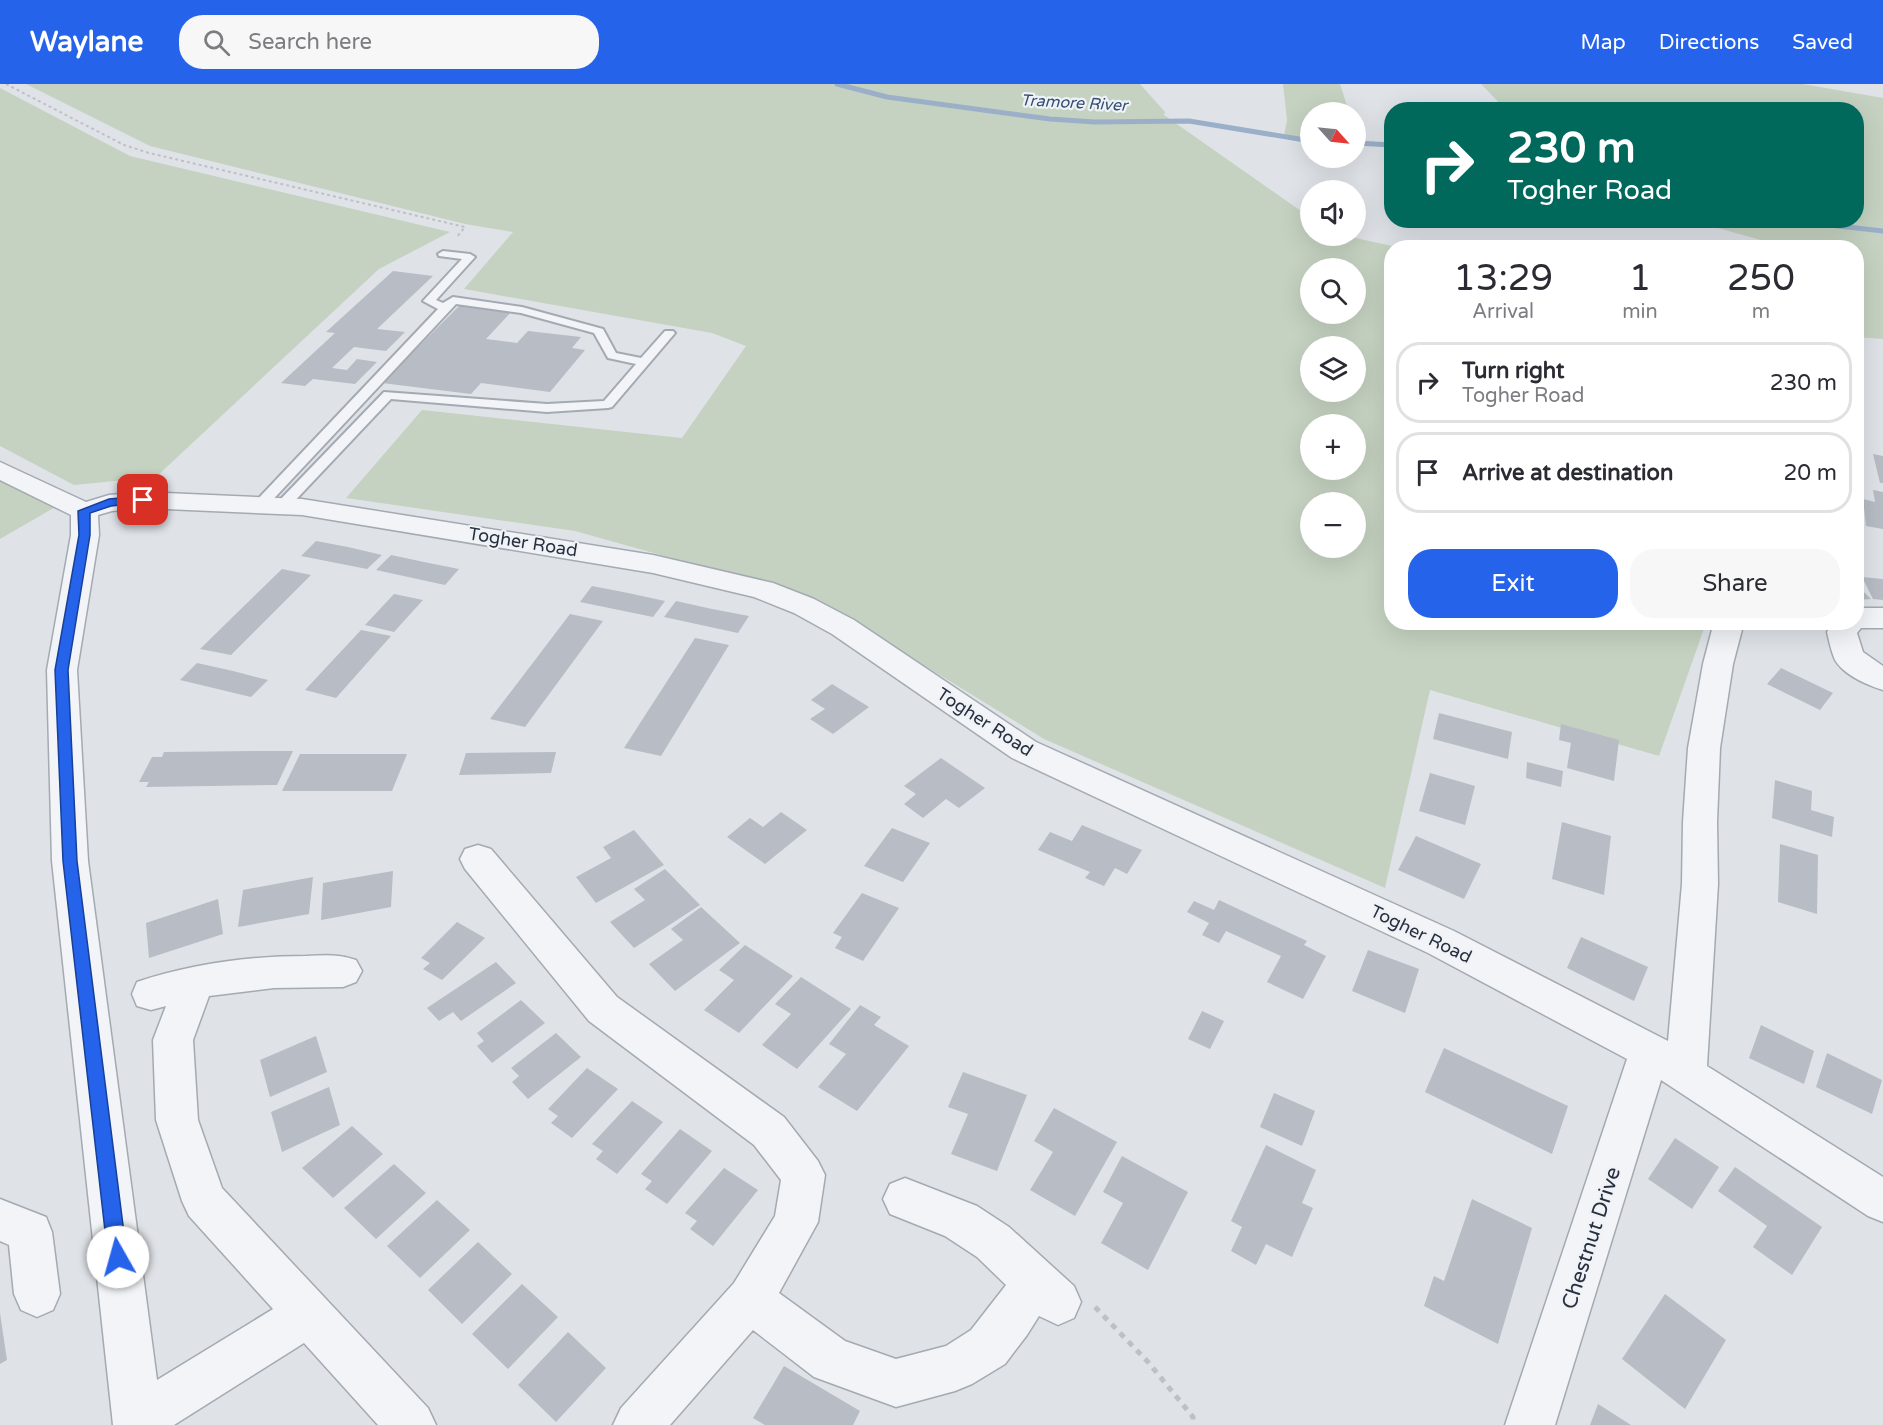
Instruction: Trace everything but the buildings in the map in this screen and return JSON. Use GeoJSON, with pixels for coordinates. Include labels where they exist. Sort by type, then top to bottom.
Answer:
{"type":"FeatureCollection","features":[{"type":"Feature","properties":{"kind":"street"},"geometry":{"type":"LineString","coordinates":[[0,470],[84,511],[85,535],[62,670],[70,861],[138,1423],[307,1315]]}},
{"type":"Feature","properties":{"kind":"street","name":"Togher Road"},"geometry":{"type":"LineString","coordinates":[[84,511],[109,503],[143,500],[302,507],[653,564],[763,591],[804,606],[843,627],[1024,750],[1441,942],[1668,1062],[1883,1200]]}},
{"type":"Feature","properties":{"kind":"street"},"geometry":{"type":"LineString","coordinates":[[1864,618],[1883,618]]}},
{"type":"Feature","properties":{"kind":"street","name":"Chestnut Drive"},"geometry":{"type":"LineString","coordinates":[[1530,1425],[1602,1209],[1668,1062],[1700,884],[1700,822],[1704,748],[1718,664],[1727,630]]}},
{"type":"Feature","properties":{"kind":"street"},"geometry":{"type":"LineString","coordinates":[[1844,630],[1842,632],[1849,657],[1875,676],[1883,679]]}},
{"type":"Feature","properties":{"kind":"street"},"geometry":{"type":"LineString","coordinates":[[478,859],[603,1009],[769,1131],[803,1175],[796,1222],[750,1299],[638,1425]]}},
{"type":"Feature","properties":{"kind":"street"},"geometry":{"type":"LineString","coordinates":[[151,994],[195,982],[274,972],[344,971]]}},
{"type":"Feature","properties":{"kind":"street"},"geometry":{"type":"LineString","coordinates":[[195,982],[173,1040],[177,1120],[204,1201],[411,1425]]}},
{"type":"Feature","properties":{"kind":"street"},"geometry":{"type":"LineString","coordinates":[[750,1299],[831,1360],[896,1383],[955,1367],[988,1347],[1011,1319],[1046,1291],[993,1242],[961,1221],[905,1199]]}},
{"type":"Feature","properties":{"kind":"street"},"geometry":{"type":"LineString","coordinates":[[0,1220],[30,1232],[37,1294]]}},
{"type":"Feature","properties":{"kind":"lane"},"geometry":{"type":"LineString","coordinates":[[443,254],[470,257],[429,302],[446,308]]}},
{"type":"Feature","properties":{"kind":"lane"},"geometry":{"type":"LineString","coordinates":[[271,506],[453,300],[522,310],[599,331],[612,356],[644,362]]}},
{"type":"Feature","properties":{"kind":"lane"},"geometry":{"type":"LineString","coordinates":[[271,506],[387,394],[547,408],[608,404],[669,333]]}},
{"type":"Feature","properties":{"kind":"path"},"geometry":{"type":"LineString","coordinates":[[6,84],[124,144],[149,153],[465,227],[443,254]]}},
{"type":"Feature","properties":{"kind":"path"},"geometry":{"type":"LineString","coordinates":[[1046,1291],[1080,1291],[1148,1362],[1192,1417],[1193,1425]]}},
{"type":"Feature","properties":{"kind":"green space"},"geometry":{"type":"Polygon","coordinates":[[[26,84],[1140,84],[1165,112],[1164,115],[1300,210],[1300,246],[1366,246],[1366,240],[1384,244],[1384,630],[1704,630],[1659,756],[1430,690],[1385,888],[1044,739],[814,598],[575,531],[346,498],[422,410],[682,438],[746,346],[712,333],[464,289],[513,232],[465,224],[150,146],[26,84]]]}},
{"type":"Feature","properties":{"kind":"green space"},"geometry":{"type":"Polygon","coordinates":[[[1283,84],[1340,84],[1346,102],[1300,102],[1300,141],[1284,136],[1287,120],[1283,84]]]}},
{"type":"Feature","properties":{"kind":"green space"},"geometry":{"type":"Polygon","coordinates":[[[1481,84],[1803,84],[1883,98],[1883,339],[1864,338],[1864,240],[1760,240],[1718,228],[1864,228],[1864,102],[1498,102],[1481,84]]]}},
{"type":"Feature","properties":{"kind":"green space"},"geometry":{"type":"Polygon","coordinates":[[[0,88],[130,156],[450,232],[379,269],[156,477],[74,485],[0,446],[0,88]]]}},
{"type":"Feature","properties":{"kind":"green space"},"geometry":{"type":"Polygon","coordinates":[[[0,470],[64,502],[0,539],[0,470]]]}},
{"type":"Feature","properties":{"kind":"waterway","name":"Tramore River"},"geometry":{"type":"LineString","coordinates":[[837,84],[887,97],[1050,119],[1095,122],[1189,121],[1300,139]]}},
{"type":"Feature","properties":{"kind":"waterway","name":"Tramore River"},"geometry":{"type":"LineString","coordinates":[[1366,144],[1384,145]]}},
{"type":"Feature","properties":{"kind":"waterway","name":"Tramore River"},"geometry":{"type":"LineString","coordinates":[[1856,228],[1883,231]]}},
{"type":"Feature","properties":{"kind":"route"},"geometry":{"type":"LineString","coordinates":[[118,1257],[70,861],[62,670],[85,535],[84,511],[109,503],[143,500]]}}]}
